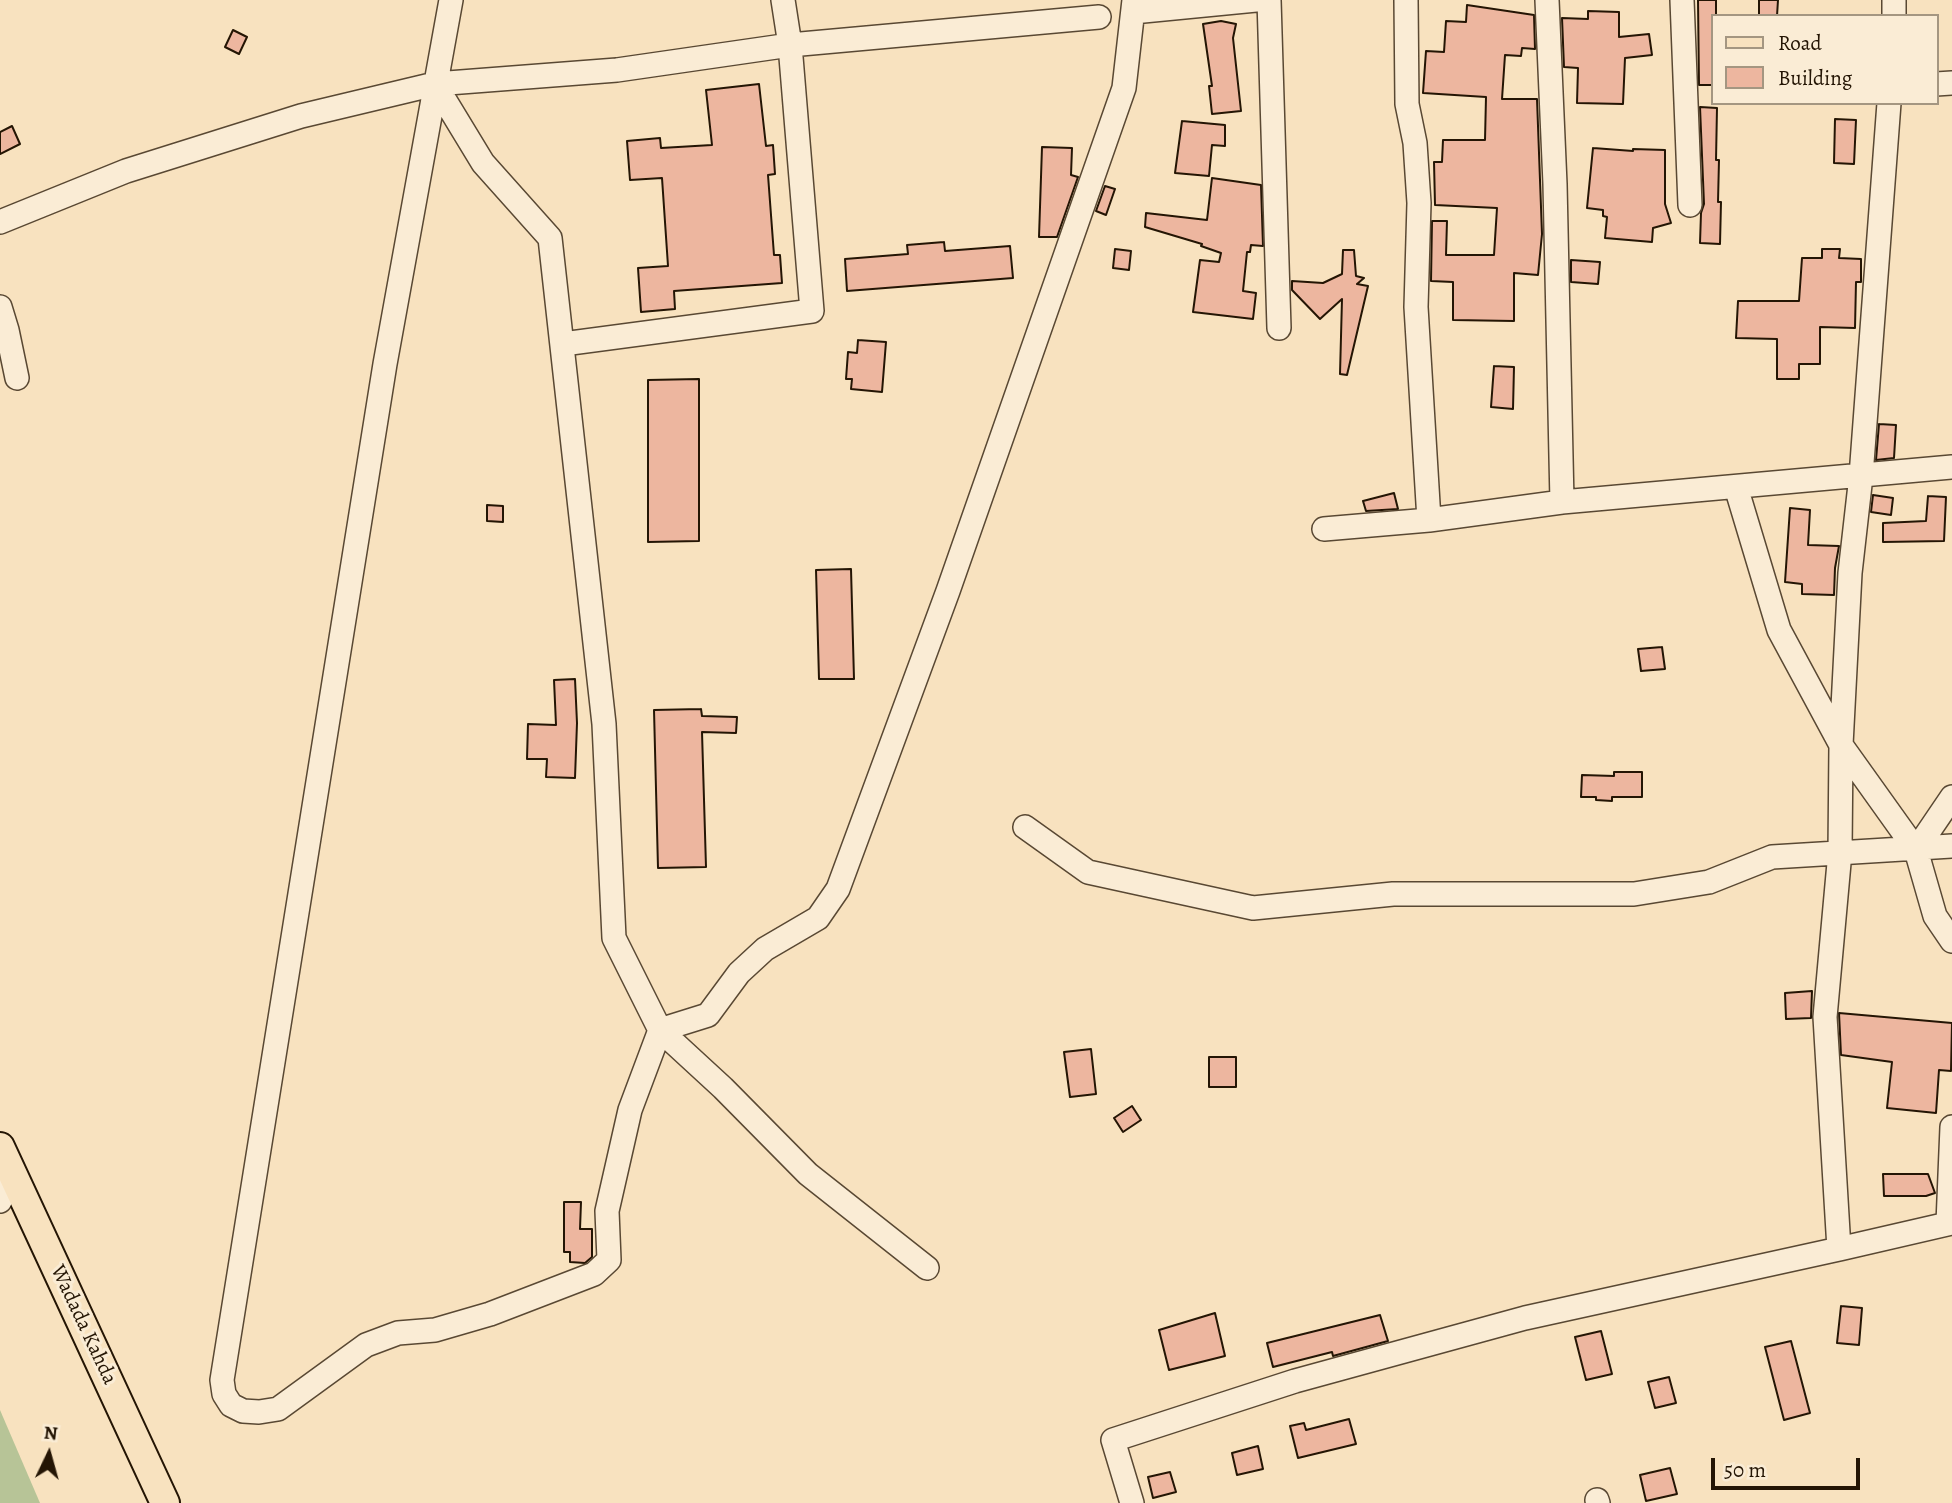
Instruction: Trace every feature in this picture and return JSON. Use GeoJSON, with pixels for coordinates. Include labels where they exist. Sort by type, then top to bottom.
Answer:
{"type":"FeatureCollection","features":[{"type":"Feature","properties":{"kind":"main road","name":"Wadada Kahda"},"geometry":{"type":"LineString","coordinates":[[0,1147],[7,1188],[165,1503]]}},
{"type":"Feature","properties":{"kind":"street"},"geometry":{"type":"LineString","coordinates":[[451,0],[385,364],[222,1380],[224,1394],[231,1405],[243,1411],[278,1409],[366,1345],[398,1333],[435,1329],[490,1314],[594,1275],[608,1260],[607,1211],[630,1110],[660,1030]]}},
{"type":"Feature","properties":{"kind":"street"},"geometry":{"type":"LineString","coordinates":[[563,344],[812,310],[790,45],[783,0]]}},
{"type":"Feature","properties":{"kind":"street"},"geometry":{"type":"LineString","coordinates":[[660,1030],[708,1015],[739,973],[765,949],[818,918],[838,889],[948,591],[1124,88],[1134,6],[1256,0]]}},
{"type":"Feature","properties":{"kind":"street"},"geometry":{"type":"LineString","coordinates":[[1269,0],[1279,328]]}},
{"type":"Feature","properties":{"kind":"street"},"geometry":{"type":"LineString","coordinates":[[1406,0],[1407,104],[1415,143],[1419,203],[1416,307],[1429,520]]}},
{"type":"Feature","properties":{"kind":"street"},"geometry":{"type":"LineString","coordinates":[[1547,0],[1555,184],[1562,502]]}},
{"type":"Feature","properties":{"kind":"street"},"geometry":{"type":"LineString","coordinates":[[1682,0],[1690,205]]}},
{"type":"Feature","properties":{"kind":"street"},"geometry":{"type":"LineString","coordinates":[[0,222],[139,167],[301,116],[435,84],[617,70],[790,45],[1099,17]]}},
{"type":"Feature","properties":{"kind":"street"},"geometry":{"type":"LineString","coordinates":[[435,84],[483,163],[550,238],[604,724],[614,938],[660,1030],[723,1088],[808,1174],[927,1268]]}},
{"type":"Feature","properties":{"kind":"street"},"geometry":{"type":"LineString","coordinates":[[1839,1249],[1825,1017],[1840,852],[1841,745],[1850,573],[1861,476],[1889,105]]}},
{"type":"Feature","properties":{"kind":"street"},"geometry":{"type":"LineString","coordinates":[[0,307],[17,378]]}},
{"type":"Feature","properties":{"kind":"street"},"geometry":{"type":"LineString","coordinates":[[1324,529],[1429,520],[1562,502],[1952,467]]}},
{"type":"Feature","properties":{"kind":"street"},"geometry":{"type":"LineString","coordinates":[[1736,487],[1779,629],[1841,745],[1916,850],[1936,916],[1952,941]]}},
{"type":"Feature","properties":{"kind":"street"},"geometry":{"type":"LineString","coordinates":[[1916,850],[1952,797]]}},
{"type":"Feature","properties":{"kind":"street"},"geometry":{"type":"LineString","coordinates":[[1025,827],[1088,872],[1253,908],[1393,894],[1634,894],[1709,882],[1772,857],[1952,846]]}},
{"type":"Feature","properties":{"kind":"street"},"geometry":{"type":"LineString","coordinates":[[1132,1503],[1113,1440],[1295,1381],[1525,1318],[1950,1223],[1952,1127]]}},
{"type":"Feature","properties":{"kind":"green space"},"geometry":{"type":"Polygon","coordinates":[[[0,1410],[40,1503],[0,1503],[0,1410]]]}},
{"type":"Feature","properties":{"kind":"building"},"geometry":{"type":"Polygon","coordinates":[[[1698,0],[1716,0],[1716,14],[1710,14],[1710,85],[1699,85],[1698,0]]]}},
{"type":"Feature","properties":{"kind":"building"},"geometry":{"type":"Polygon","coordinates":[[[1759,0],[1778,0],[1777,14],[1759,14],[1759,0]]]}},
{"type":"Feature","properties":{"kind":"building"},"geometry":{"type":"Polygon","coordinates":[[[1467,5],[1534,15],[1535,49],[1522,48],[1521,56],[1505,55],[1502,99],[1537,99],[1542,234],[1538,275],[1514,273],[1514,321],[1453,320],[1453,282],[1431,281],[1432,221],[1447,221],[1446,255],[1494,255],[1497,208],[1435,205],[1434,162],[1442,162],[1443,140],[1485,140],[1486,97],[1423,93],[1426,51],[1444,52],[1446,21],[1466,22],[1467,5]]]}},
{"type":"Feature","properties":{"kind":"building"},"geometry":{"type":"Polygon","coordinates":[[[1588,11],[1619,12],[1619,37],[1649,34],[1652,55],[1625,58],[1623,104],[1577,103],[1578,68],[1564,67],[1562,18],[1588,19],[1588,11]]]}},
{"type":"Feature","properties":{"kind":"building"},"geometry":{"type":"Polygon","coordinates":[[[1221,21],[1236,24],[1233,38],[1241,111],[1212,114],[1209,86],[1212,86],[1203,24],[1221,21]]]}},
{"type":"Feature","properties":{"kind":"building"},"geometry":{"type":"Polygon","coordinates":[[[233,30],[247,37],[239,54],[225,47],[233,30]]]}},
{"type":"Feature","properties":{"kind":"building"},"geometry":{"type":"Polygon","coordinates":[[[759,84],[766,146],[773,145],[775,174],[768,175],[774,255],[780,255],[782,283],[674,291],[675,309],[641,312],[638,268],[668,266],[662,178],[630,180],[627,141],[660,138],[661,148],[712,145],[706,90],[759,84]]]}},
{"type":"Feature","properties":{"kind":"building"},"geometry":{"type":"Polygon","coordinates":[[[1700,107],[1717,108],[1716,160],[1719,160],[1718,202],[1721,202],[1720,244],[1700,243],[1704,204],[1700,107]]]}},
{"type":"Feature","properties":{"kind":"building"},"geometry":{"type":"Polygon","coordinates":[[[1835,119],[1856,120],[1854,164],[1834,163],[1835,119]]]}},
{"type":"Feature","properties":{"kind":"building"},"geometry":{"type":"Polygon","coordinates":[[[1182,121],[1225,125],[1225,146],[1212,145],[1209,176],[1175,173],[1182,121]]]}},
{"type":"Feature","properties":{"kind":"building"},"geometry":{"type":"Polygon","coordinates":[[[12,126],[20,144],[0,154],[0,132],[12,126]]]}},
{"type":"Feature","properties":{"kind":"building"},"geometry":{"type":"Polygon","coordinates":[[[1042,147],[1072,148],[1071,175],[1078,177],[1057,237],[1039,237],[1042,147]]]}},
{"type":"Feature","properties":{"kind":"building"},"geometry":{"type":"Polygon","coordinates":[[[1593,148],[1665,150],[1665,204],[1671,223],[1653,228],[1652,242],[1605,238],[1607,217],[1603,216],[1603,210],[1587,208],[1593,148]]]}},
{"type":"Feature","properties":{"kind":"building"},"geometry":{"type":"Polygon","coordinates":[[[1212,178],[1261,185],[1263,246],[1251,245],[1250,252],[1247,252],[1243,291],[1256,293],[1253,319],[1193,312],[1200,260],[1219,262],[1221,253],[1201,246],[1202,244],[1145,227],[1146,213],[1207,220],[1212,178]]]}},
{"type":"Feature","properties":{"kind":"building"},"geometry":{"type":"Polygon","coordinates":[[[1105,186],[1115,189],[1106,215],[1096,211],[1105,186]]]}},
{"type":"Feature","properties":{"kind":"building"},"geometry":{"type":"Polygon","coordinates":[[[944,242],[945,251],[1010,246],[1013,278],[847,291],[845,259],[908,254],[907,245],[944,242]]]}},
{"type":"Feature","properties":{"kind":"building"},"geometry":{"type":"Polygon","coordinates":[[[1115,249],[1131,251],[1129,270],[1113,268],[1115,249]]]}},
{"type":"Feature","properties":{"kind":"building"},"geometry":{"type":"Polygon","coordinates":[[[1822,249],[1840,249],[1839,258],[1861,259],[1861,282],[1856,282],[1855,328],[1820,327],[1820,364],[1799,364],[1799,379],[1777,379],[1777,339],[1736,338],[1738,301],[1799,301],[1802,258],[1822,258],[1822,249]]]}},
{"type":"Feature","properties":{"kind":"building"},"geometry":{"type":"Polygon","coordinates":[[[1343,250],[1354,250],[1356,276],[1364,278],[1357,284],[1368,286],[1347,375],[1340,374],[1342,299],[1320,319],[1292,290],[1292,281],[1323,283],[1342,274],[1343,250]]]}},
{"type":"Feature","properties":{"kind":"building"},"geometry":{"type":"Polygon","coordinates":[[[1571,260],[1600,262],[1598,284],[1571,282],[1571,260]]]}},
{"type":"Feature","properties":{"kind":"building"},"geometry":{"type":"Polygon","coordinates":[[[858,340],[886,342],[882,392],[851,389],[852,379],[846,379],[848,352],[857,353],[858,340]]]}},
{"type":"Feature","properties":{"kind":"building"},"geometry":{"type":"Polygon","coordinates":[[[1494,366],[1514,367],[1513,409],[1491,407],[1494,366]]]}},
{"type":"Feature","properties":{"kind":"building"},"geometry":{"type":"Polygon","coordinates":[[[699,379],[699,541],[648,542],[648,380],[699,379]]]}},
{"type":"Feature","properties":{"kind":"building"},"geometry":{"type":"Polygon","coordinates":[[[1879,424],[1896,425],[1894,458],[1876,460],[1879,424]]]}},
{"type":"Feature","properties":{"kind":"building"},"geometry":{"type":"Polygon","coordinates":[[[1394,493],[1398,509],[1366,511],[1363,501],[1394,493]]]}},
{"type":"Feature","properties":{"kind":"building"},"geometry":{"type":"Polygon","coordinates":[[[1873,495],[1893,498],[1891,515],[1871,512],[1873,495]]]}},
{"type":"Feature","properties":{"kind":"building"},"geometry":{"type":"Polygon","coordinates":[[[1928,496],[1946,497],[1944,541],[1883,542],[1883,523],[1926,521],[1928,496]]]}},
{"type":"Feature","properties":{"kind":"building"},"geometry":{"type":"Polygon","coordinates":[[[487,505],[503,506],[503,522],[487,521],[487,505]]]}},
{"type":"Feature","properties":{"kind":"building"},"geometry":{"type":"Polygon","coordinates":[[[1790,508],[1810,510],[1808,545],[1839,546],[1834,595],[1802,594],[1802,584],[1785,582],[1790,508]]]}},
{"type":"Feature","properties":{"kind":"building"},"geometry":{"type":"Polygon","coordinates":[[[851,569],[854,679],[819,679],[816,570],[851,569]]]}},
{"type":"Feature","properties":{"kind":"building"},"geometry":{"type":"Polygon","coordinates":[[[1662,647],[1665,669],[1641,671],[1638,649],[1662,647]]]}},
{"type":"Feature","properties":{"kind":"building"},"geometry":{"type":"Polygon","coordinates":[[[575,679],[575,778],[546,777],[547,759],[527,759],[528,724],[556,725],[554,680],[575,679]]]}},
{"type":"Feature","properties":{"kind":"building"},"geometry":{"type":"Polygon","coordinates":[[[701,709],[702,716],[737,717],[736,733],[702,732],[706,867],[658,868],[654,710],[701,709]]]}},
{"type":"Feature","properties":{"kind":"building"},"geometry":{"type":"Polygon","coordinates":[[[1614,772],[1642,772],[1642,797],[1612,797],[1612,801],[1581,797],[1582,775],[1614,776],[1614,772]]]}},
{"type":"Feature","properties":{"kind":"building"},"geometry":{"type":"Polygon","coordinates":[[[1812,991],[1811,1018],[1786,1019],[1785,993],[1812,991]]]}},
{"type":"Feature","properties":{"kind":"building"},"geometry":{"type":"Polygon","coordinates":[[[1839,1013],[1952,1023],[1951,1071],[1939,1070],[1936,1113],[1887,1108],[1892,1062],[1841,1055],[1839,1013]]]}},
{"type":"Feature","properties":{"kind":"building"},"geometry":{"type":"Polygon","coordinates":[[[1091,1049],[1096,1094],[1070,1097],[1064,1052],[1091,1049]]]}},
{"type":"Feature","properties":{"kind":"building"},"geometry":{"type":"Polygon","coordinates":[[[1209,1057],[1236,1057],[1236,1087],[1209,1087],[1209,1057]]]}},
{"type":"Feature","properties":{"kind":"building"},"geometry":{"type":"Polygon","coordinates":[[[1132,1106],[1141,1120],[1123,1132],[1114,1118],[1132,1106]]]}},
{"type":"Feature","properties":{"kind":"building"},"geometry":{"type":"Polygon","coordinates":[[[1883,1174],[1928,1174],[1935,1193],[1926,1196],[1884,1196],[1883,1174]]]}},
{"type":"Feature","properties":{"kind":"building"},"geometry":{"type":"Polygon","coordinates":[[[564,1202],[581,1202],[580,1229],[592,1229],[592,1257],[585,1263],[570,1262],[570,1252],[564,1252],[564,1202]]]}},
{"type":"Feature","properties":{"kind":"building"},"geometry":{"type":"Polygon","coordinates":[[[1841,1306],[1862,1308],[1859,1345],[1837,1343],[1841,1306]]]}},
{"type":"Feature","properties":{"kind":"building"},"geometry":{"type":"Polygon","coordinates":[[[1215,1313],[1225,1356],[1169,1370],[1159,1330],[1215,1313]]]}},
{"type":"Feature","properties":{"kind":"building"},"geometry":{"type":"Polygon","coordinates":[[[1380,1315],[1388,1341],[1333,1356],[1332,1352],[1273,1367],[1267,1343],[1380,1315]]]}},
{"type":"Feature","properties":{"kind":"building"},"geometry":{"type":"Polygon","coordinates":[[[1601,1331],[1612,1374],[1586,1380],[1575,1337],[1601,1331]]]}},
{"type":"Feature","properties":{"kind":"building"},"geometry":{"type":"Polygon","coordinates":[[[1791,1341],[1810,1413],[1784,1420],[1765,1347],[1791,1341]]]}},
{"type":"Feature","properties":{"kind":"building"},"geometry":{"type":"Polygon","coordinates":[[[1669,1377],[1676,1403],[1655,1408],[1648,1382],[1669,1377]]]}},
{"type":"Feature","properties":{"kind":"building"},"geometry":{"type":"Polygon","coordinates":[[[1349,1419],[1356,1444],[1298,1458],[1290,1426],[1304,1423],[1306,1430],[1349,1419]]]}},
{"type":"Feature","properties":{"kind":"building"},"geometry":{"type":"Polygon","coordinates":[[[1258,1446],[1263,1469],[1237,1475],[1232,1453],[1258,1446]]]}},
{"type":"Feature","properties":{"kind":"building"},"geometry":{"type":"Polygon","coordinates":[[[1670,1468],[1677,1494],[1646,1501],[1640,1475],[1670,1468]]]}},
{"type":"Feature","properties":{"kind":"building"},"geometry":{"type":"Polygon","coordinates":[[[1170,1472],[1176,1492],[1153,1498],[1148,1477],[1170,1472]]]}}]}
